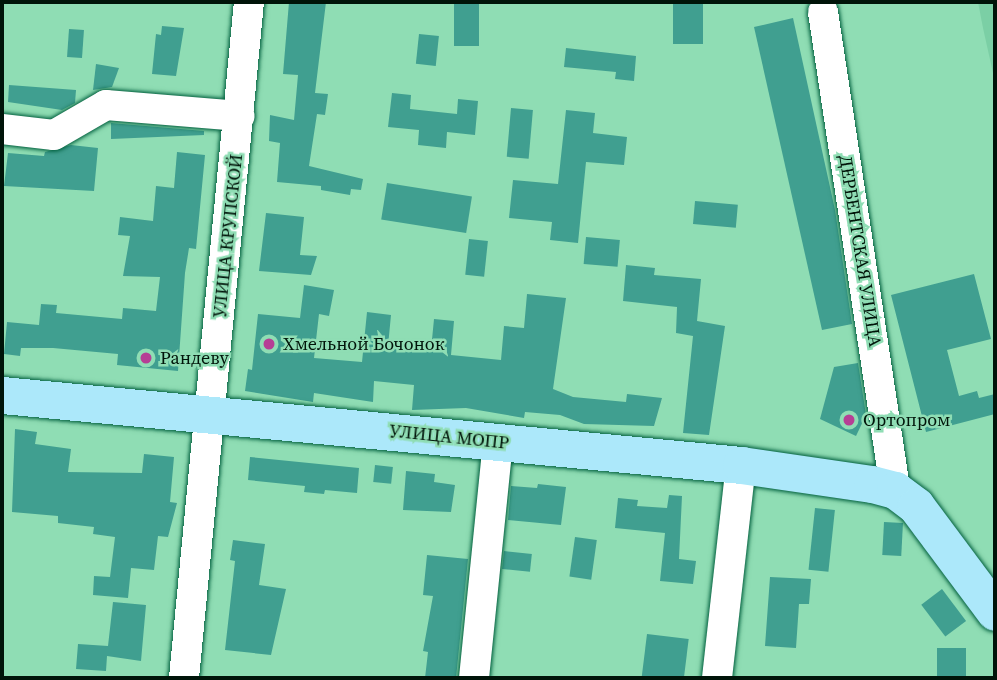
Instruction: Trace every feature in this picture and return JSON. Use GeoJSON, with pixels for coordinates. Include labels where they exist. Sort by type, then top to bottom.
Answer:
{"type":"FeatureCollection","features":[{"type":"Feature","properties":{"kind":"main road","name":"УЛИЦА МОПР"},"geometry":{"type":"LineString","coordinates":[[2,395],[741,465],[895,491]]}},
{"type":"Feature","properties":{"kind":"main road"},"geometry":{"type":"LineString","coordinates":[[895,491],[916,506],[995,612]]}},
{"type":"Feature","properties":{"kind":"street","name":"УЛИЦА КРУПСКОЙ"},"geometry":{"type":"LineString","coordinates":[[184,678],[250,2]]}},
{"type":"Feature","properties":{"kind":"street","name":"ДЕРБЕНТСКАЯ УЛИЦА"},"geometry":{"type":"LineString","coordinates":[[823,12],[895,491]]}},
{"type":"Feature","properties":{"kind":"street"},"geometry":{"type":"LineString","coordinates":[[2,129],[54,135],[106,105],[240,116]]}},
{"type":"Feature","properties":{"kind":"street"},"geometry":{"type":"LineString","coordinates":[[474,678],[498,441]]}},
{"type":"Feature","properties":{"kind":"street"},"geometry":{"type":"LineString","coordinates":[[717,678],[741,465]]}},
{"type":"Feature","properties":{"kind":"shaded area"},"geometry":{"type":"Polygon","coordinates":[[[978,2],[995,2],[995,82],[983,28],[978,2]]]}},
{"type":"Feature","properties":{"kind":"building"},"geometry":{"type":"Polygon","coordinates":[[[289,2],[326,2],[315,93],[328,94],[325,115],[317,114],[309,166],[363,179],[361,190],[351,189],[350,195],[321,190],[321,186],[277,182],[280,143],[269,141],[270,115],[294,120],[298,75],[283,74],[289,2]]]}},
{"type":"Feature","properties":{"kind":"building"},"geometry":{"type":"Polygon","coordinates":[[[454,2],[479,2],[479,46],[454,46],[454,2]]]}},
{"type":"Feature","properties":{"kind":"building"},"geometry":{"type":"Polygon","coordinates":[[[673,2],[703,2],[703,44],[673,44],[673,2]]]}},
{"type":"Feature","properties":{"kind":"building"},"geometry":{"type":"Polygon","coordinates":[[[793,18],[835,210],[852,324],[822,330],[754,27],[793,18]]]}},
{"type":"Feature","properties":{"kind":"building"},"geometry":{"type":"Polygon","coordinates":[[[162,26],[184,28],[176,76],[152,74],[156,34],[161,35],[162,26]]]}},
{"type":"Feature","properties":{"kind":"building"},"geometry":{"type":"Polygon","coordinates":[[[69,29],[84,30],[82,58],[67,57],[69,29]]]}},
{"type":"Feature","properties":{"kind":"building"},"geometry":{"type":"Polygon","coordinates":[[[419,34],[439,36],[436,66],[416,64],[419,34]]]}},
{"type":"Feature","properties":{"kind":"building"},"geometry":{"type":"Polygon","coordinates":[[[566,48],[636,56],[634,81],[615,79],[616,72],[564,67],[566,48]]]}},
{"type":"Feature","properties":{"kind":"building"},"geometry":{"type":"Polygon","coordinates":[[[96,64],[119,68],[112,87],[93,90],[96,64]]]}},
{"type":"Feature","properties":{"kind":"building"},"geometry":{"type":"Polygon","coordinates":[[[9,85],[76,90],[75,103],[62,110],[8,102],[9,85]]]}},
{"type":"Feature","properties":{"kind":"building"},"geometry":{"type":"Polygon","coordinates":[[[392,93],[411,95],[410,109],[457,114],[458,99],[478,101],[475,135],[447,132],[446,148],[418,145],[419,130],[388,127],[392,93]]]}},
{"type":"Feature","properties":{"kind":"building"},"geometry":{"type":"Polygon","coordinates":[[[511,108],[533,110],[529,159],[507,157],[511,108]]]}},
{"type":"Feature","properties":{"kind":"building"},"geometry":{"type":"Polygon","coordinates":[[[566,110],[595,113],[593,133],[627,137],[624,165],[586,162],[578,243],[550,240],[552,222],[509,218],[513,180],[558,184],[566,110]]]}},
{"type":"Feature","properties":{"kind":"building"},"geometry":{"type":"Polygon","coordinates":[[[111,123],[204,131],[204,135],[111,139],[111,123]]]}},
{"type":"Feature","properties":{"kind":"building"},"geometry":{"type":"Polygon","coordinates":[[[71,145],[98,148],[94,191],[4,186],[8,153],[44,156],[45,152],[71,145]]]}},
{"type":"Feature","properties":{"kind":"building"},"geometry":{"type":"Polygon","coordinates":[[[177,152],[205,155],[196,249],[189,248],[185,273],[178,371],[117,365],[118,354],[21,348],[20,356],[4,354],[7,322],[39,325],[41,304],[57,305],[56,313],[122,319],[123,308],[156,311],[160,277],[123,276],[130,236],[118,235],[120,217],[153,221],[156,186],[174,188],[177,152]]]}},
{"type":"Feature","properties":{"kind":"building"},"geometry":{"type":"Polygon","coordinates":[[[387,183],[472,196],[466,233],[381,220],[387,183]]]}},
{"type":"Feature","properties":{"kind":"building"},"geometry":{"type":"Polygon","coordinates":[[[695,201],[738,205],[736,228],[693,224],[695,201]]]}},
{"type":"Feature","properties":{"kind":"building"},"geometry":{"type":"Polygon","coordinates":[[[266,213],[304,217],[300,255],[317,256],[311,275],[259,271],[266,213]]]}},
{"type":"Feature","properties":{"kind":"building"},"geometry":{"type":"Polygon","coordinates":[[[586,237],[620,240],[618,267],[584,264],[586,237]]]}},
{"type":"Feature","properties":{"kind":"building"},"geometry":{"type":"Polygon","coordinates":[[[469,239],[488,241],[484,277],[465,275],[469,239]]]}},
{"type":"Feature","properties":{"kind":"building"},"geometry":{"type":"Polygon","coordinates":[[[626,265],[655,268],[654,275],[701,279],[697,321],[725,326],[709,435],[683,433],[693,336],[676,333],[677,307],[623,301],[626,265]]]}},
{"type":"Feature","properties":{"kind":"building"},"geometry":{"type":"Polygon","coordinates":[[[974,274],[991,339],[947,350],[959,396],[977,391],[979,398],[995,394],[995,414],[926,432],[891,295],[974,274]]]}},
{"type":"Feature","properties":{"kind":"building"},"geometry":{"type":"Polygon","coordinates":[[[304,285],[334,290],[329,316],[319,314],[314,358],[362,362],[367,312],[391,315],[388,346],[431,350],[434,319],[454,321],[451,355],[501,360],[504,326],[524,328],[527,294],[566,298],[553,389],[573,397],[626,402],[627,394],[662,398],[654,426],[584,424],[560,415],[525,412],[524,418],[466,408],[412,410],[414,385],[374,381],[373,402],[314,393],[313,402],[245,391],[248,369],[252,370],[258,314],[300,318],[304,285]]]}},
{"type":"Feature","properties":{"kind":"building"},"geometry":{"type":"Polygon","coordinates":[[[858,363],[866,415],[856,436],[820,419],[834,367],[858,363]]]}},
{"type":"Feature","properties":{"kind":"building"},"geometry":{"type":"Polygon","coordinates":[[[15,429],[37,432],[35,444],[71,449],[68,472],[142,473],[144,454],[174,457],[170,502],[177,503],[168,537],[158,536],[154,570],[131,568],[128,598],[93,595],[94,576],[110,577],[115,537],[93,534],[94,527],[58,523],[58,516],[12,512],[15,429]]]}},
{"type":"Feature","properties":{"kind":"building"},"geometry":{"type":"Polygon","coordinates":[[[250,457],[359,468],[357,493],[325,490],[324,494],[304,492],[305,486],[248,480],[250,457]]]}},
{"type":"Feature","properties":{"kind":"building"},"geometry":{"type":"Polygon","coordinates":[[[375,465],[393,467],[391,484],[373,482],[375,465]]]}},
{"type":"Feature","properties":{"kind":"building"},"geometry":{"type":"Polygon","coordinates":[[[406,471],[435,474],[434,482],[455,485],[451,512],[403,510],[406,471]]]}},
{"type":"Feature","properties":{"kind":"building"},"geometry":{"type":"Polygon","coordinates":[[[538,484],[566,487],[561,525],[508,520],[511,486],[537,488],[538,484]]]}},
{"type":"Feature","properties":{"kind":"building"},"geometry":{"type":"Polygon","coordinates":[[[669,495],[682,496],[679,559],[696,561],[693,584],[660,581],[665,533],[615,528],[618,498],[638,500],[637,506],[667,508],[669,495]]]}},
{"type":"Feature","properties":{"kind":"building"},"geometry":{"type":"Polygon","coordinates":[[[815,508],[835,510],[828,572],[809,570],[815,508]]]}},
{"type":"Feature","properties":{"kind":"building"},"geometry":{"type":"Polygon","coordinates":[[[884,522],[903,523],[901,556],[882,555],[884,522]]]}},
{"type":"Feature","properties":{"kind":"building"},"geometry":{"type":"Polygon","coordinates":[[[575,537],[597,540],[591,580],[569,577],[575,537]]]}},
{"type":"Feature","properties":{"kind":"building"},"geometry":{"type":"Polygon","coordinates":[[[233,540],[265,544],[259,585],[286,589],[271,655],[225,650],[235,561],[230,560],[233,540]]]}},
{"type":"Feature","properties":{"kind":"building"},"geometry":{"type":"Polygon","coordinates":[[[504,551],[532,554],[530,572],[502,569],[504,551]]]}},
{"type":"Feature","properties":{"kind":"building"},"geometry":{"type":"Polygon","coordinates":[[[427,555],[468,559],[456,678],[425,678],[428,652],[423,651],[433,596],[423,595],[427,555]]]}},
{"type":"Feature","properties":{"kind":"building"},"geometry":{"type":"Polygon","coordinates":[[[770,577],[811,579],[809,604],[799,604],[796,648],[765,646],[770,577]]]}},
{"type":"Feature","properties":{"kind":"building"},"geometry":{"type":"Polygon","coordinates":[[[942,589],[966,621],[945,637],[921,605],[942,589]]]}},
{"type":"Feature","properties":{"kind":"building"},"geometry":{"type":"Polygon","coordinates":[[[113,602],[146,605],[141,661],[107,656],[106,671],[76,669],[78,644],[108,646],[113,602]]]}},
{"type":"Feature","properties":{"kind":"building"},"geometry":{"type":"Polygon","coordinates":[[[647,634],[689,639],[684,678],[642,678],[647,634]]]}},
{"type":"Feature","properties":{"kind":"building"},"geometry":{"type":"Polygon","coordinates":[[[937,648],[966,648],[966,678],[937,678],[937,648]]]}},
{"type":"Feature","properties":{"kind":"place","name":"Хмельной Бочонок"},"geometry":{"type":"Point","coordinates":[269,344]}},
{"type":"Feature","properties":{"kind":"place","name":"Рандеву"},"geometry":{"type":"Point","coordinates":[146,358]}},
{"type":"Feature","properties":{"kind":"place","name":"Ортопром"},"geometry":{"type":"Point","coordinates":[849,420]}}]}
